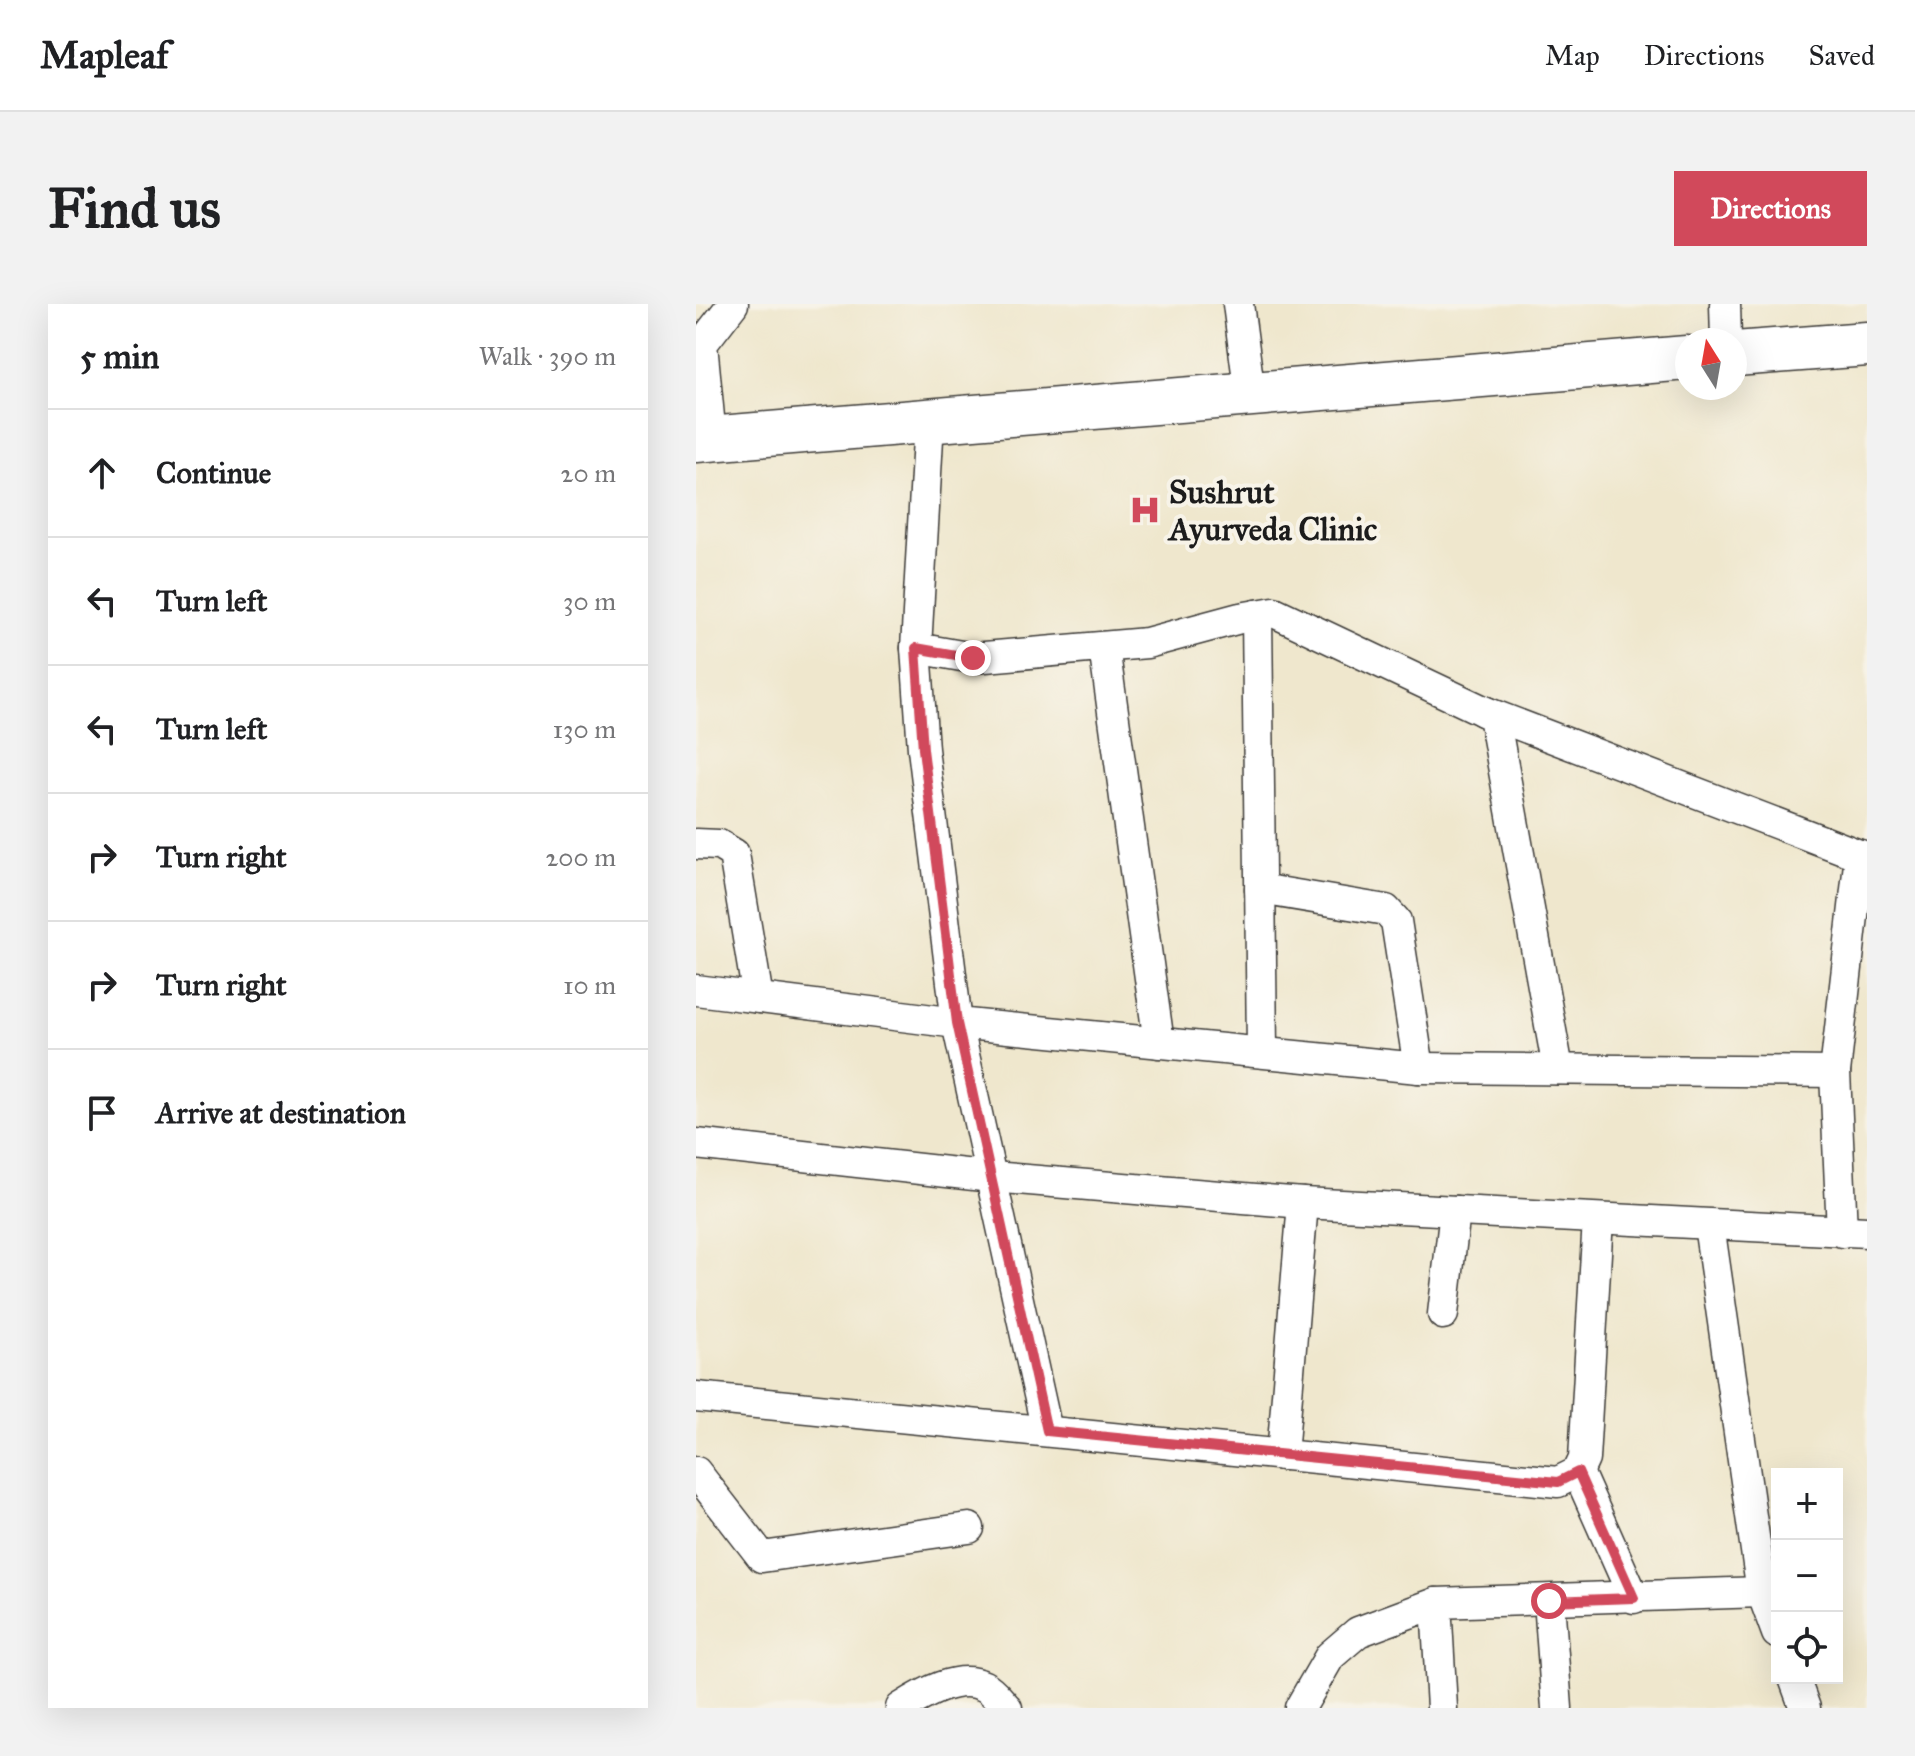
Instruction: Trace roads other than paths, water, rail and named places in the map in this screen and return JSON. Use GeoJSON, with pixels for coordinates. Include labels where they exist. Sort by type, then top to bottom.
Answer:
{"type":"FeatureCollection","features":[{"type":"Feature","properties":{"kind":"main road"},"geometry":{"type":"LineString","coordinates":[[1747,353],[1867,344]]}},
{"type":"Feature","properties":{"kind":"main road"},"geometry":{"type":"LineString","coordinates":[[703,439],[1675,359]]}},
{"type":"Feature","properties":{"kind":"street"},"geometry":{"type":"LineString","coordinates":[[703,439],[699,344],[733,304]]}},
{"type":"Feature","properties":{"kind":"street"},"geometry":{"type":"LineString","coordinates":[[1238,304],[1250,395]]}},
{"type":"Feature","properties":{"kind":"street"},"geometry":{"type":"LineString","coordinates":[[1725,304],[1726,328]]}},
{"type":"Feature","properties":{"kind":"street"},"geometry":{"type":"LineString","coordinates":[[929,421],[916,648],[923,749],[957,1023],[1047,1431]]}},
{"type":"Feature","properties":{"kind":"street"},"geometry":{"type":"LineString","coordinates":[[916,648],[973,658],[1147,643],[1274,612],[1494,716],[1558,1069]]}},
{"type":"Feature","properties":{"kind":"street"},"geometry":{"type":"LineString","coordinates":[[1257,615],[1262,1050]]}},
{"type":"Feature","properties":{"kind":"street"},"geometry":{"type":"LineString","coordinates":[[1104,647],[1159,1043]]}},
{"type":"Feature","properties":{"kind":"street"},"geometry":{"type":"LineString","coordinates":[[696,1144],[992,1177],[1303,1203],[1854,1232],[1835,1072],[1864,856],[1483,711]]}},
{"type":"Feature","properties":{"kind":"street"},"geometry":{"type":"LineString","coordinates":[[696,844],[719,845],[734,854],[758,998]]}},
{"type":"Feature","properties":{"kind":"street"},"geometry":{"type":"LineString","coordinates":[[1260,889],[1386,910],[1396,921],[1419,1068]]}},
{"type":"Feature","properties":{"kind":"street"},"geometry":{"type":"LineString","coordinates":[[696,990],[957,1023],[1262,1050],[1419,1068],[1835,1072]]}},
{"type":"Feature","properties":{"kind":"street"},"geometry":{"type":"LineString","coordinates":[[1282,1455],[1303,1203]]}},
{"type":"Feature","properties":{"kind":"street"},"geometry":{"type":"LineString","coordinates":[[1443,1314],[1455,1211]]}},
{"type":"Feature","properties":{"kind":"street"},"geometry":{"type":"LineString","coordinates":[[696,1397],[1558,1482],[1578,1472],[1584,1459],[1598,1219]]}},
{"type":"Feature","properties":{"kind":"street"},"geometry":{"type":"LineString","coordinates":[[1709,1225],[1762,1592],[1771,1617]]}},
{"type":"Feature","properties":{"kind":"street"},"geometry":{"type":"LineString","coordinates":[[696,1472],[762,1557],[969,1528]]}},
{"type":"Feature","properties":{"kind":"street"},"geometry":{"type":"LineString","coordinates":[[1578,1472],[1634,1598]]}},
{"type":"Feature","properties":{"kind":"street"},"geometry":{"type":"LineString","coordinates":[[1300,1708],[1330,1656],[1358,1632],[1436,1603],[1762,1592]]}},
{"type":"Feature","properties":{"kind":"street"},"geometry":{"type":"LineString","coordinates":[[1549,1601],[1557,1708]]}},
{"type":"Feature","properties":{"kind":"street"},"geometry":{"type":"LineString","coordinates":[[1436,1603],[1442,1708]]}},
{"type":"Feature","properties":{"kind":"street"},"geometry":{"type":"LineString","coordinates":[[901,1708],[919,1697],[965,1681],[986,1686],[1007,1708]]}},
{"type":"Feature","properties":{"kind":"street"},"geometry":{"type":"LineString","coordinates":[[1796,1684],[1805,1708]]}},
{"type":"Feature","properties":{"kind":"place","name":"Sushrut Ayurveda Clinic"},"geometry":{"type":"Point","coordinates":[1145,510]}}]}
